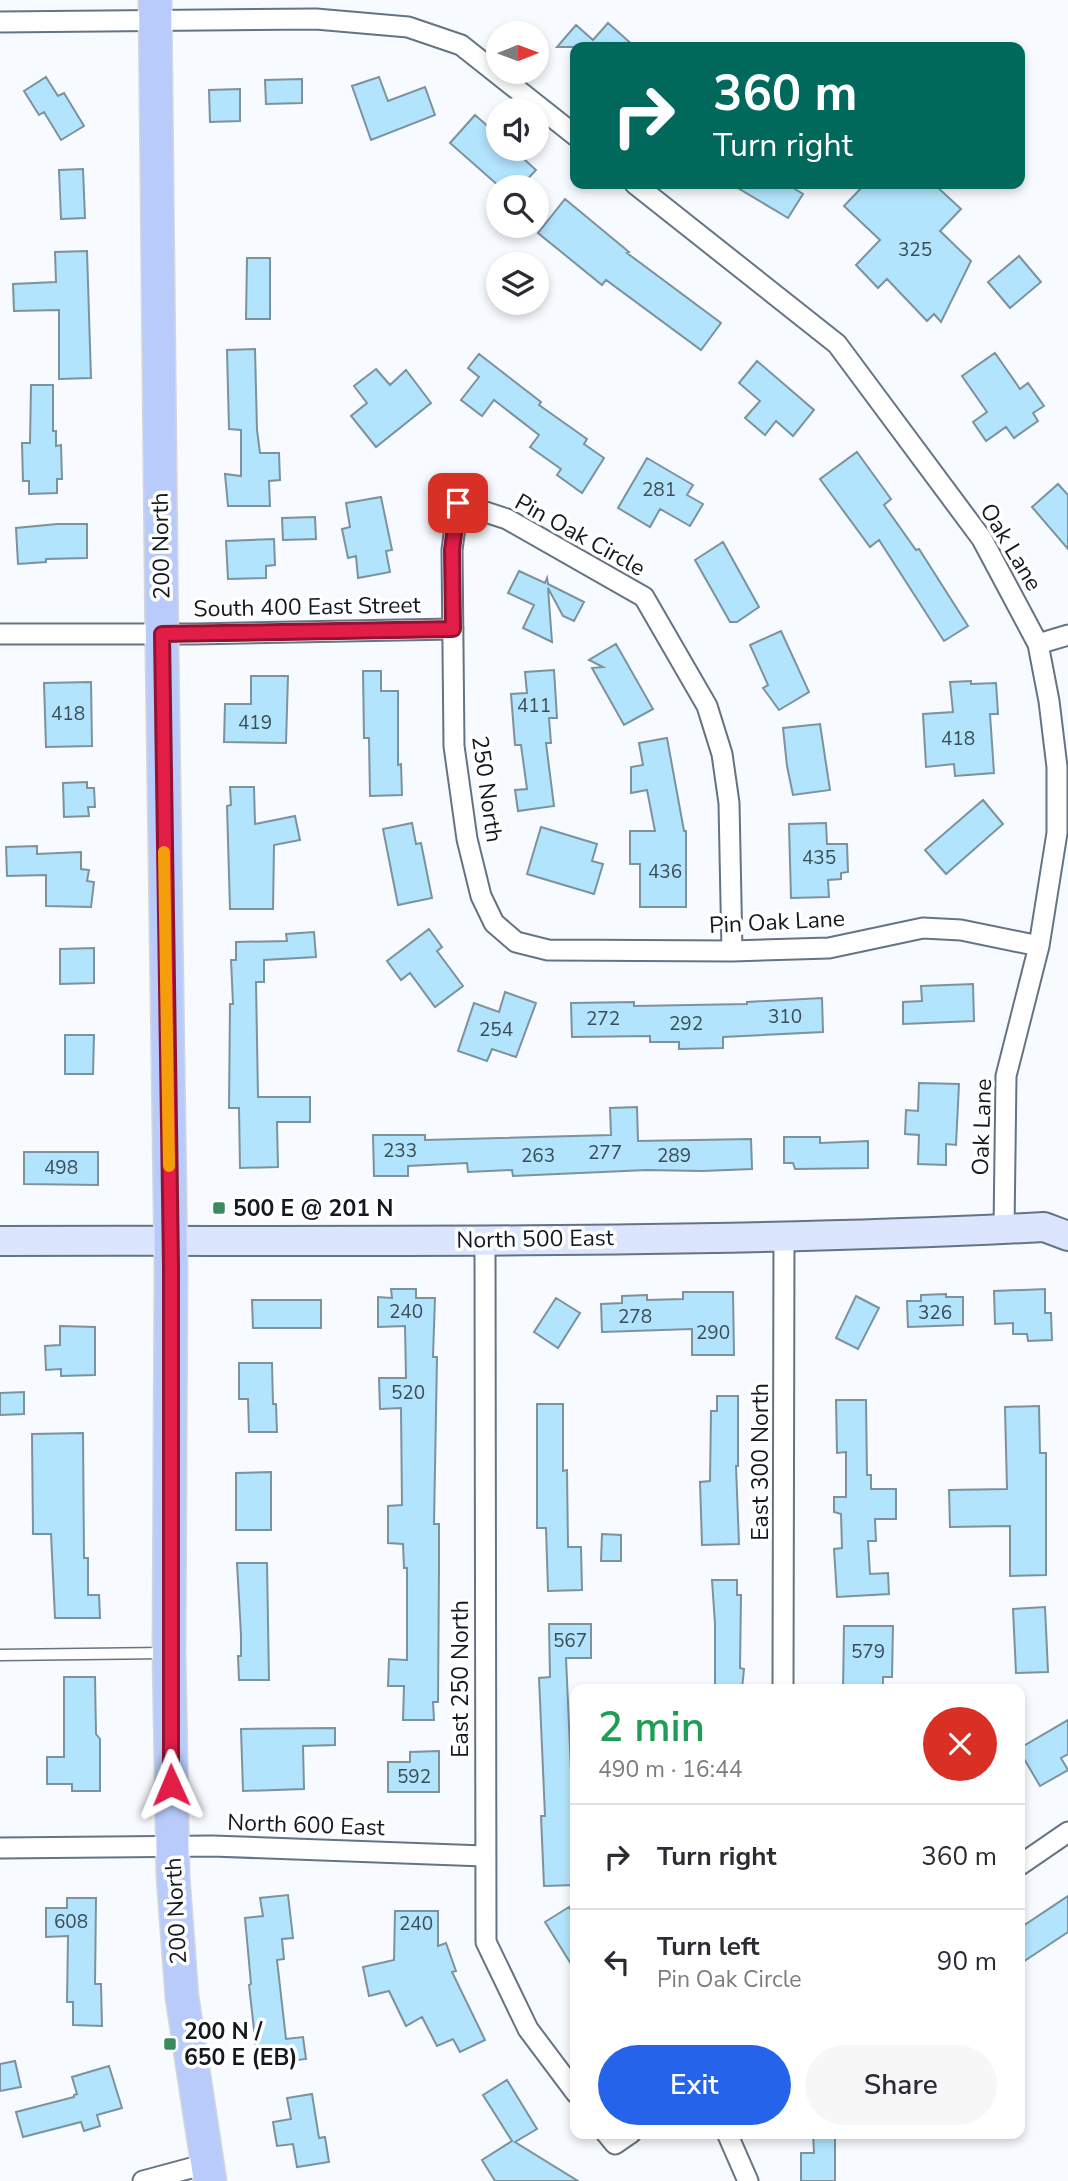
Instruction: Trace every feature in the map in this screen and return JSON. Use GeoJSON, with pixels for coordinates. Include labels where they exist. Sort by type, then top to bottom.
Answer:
{"type":"FeatureCollection","features":[{"type":"Feature","properties":{"kind":"main road","name":"200 North"},"geometry":{"type":"LineString","coordinates":[[155,10],[170,1241],[173,1847],[182,1997],[208,2172]]}},
{"type":"Feature","properties":{"kind":"street"},"geometry":{"type":"LineString","coordinates":[[0,22],[155,10],[408,27],[461,45],[570,132]]}},
{"type":"Feature","properties":{"kind":"street","name":"Oak Lane"},"geometry":{"type":"LineString","coordinates":[[641,189],[837,344],[982,539],[1038,644],[1049,701],[1057,767],[1057,833],[1039,946],[1006,1076],[1003,1230]]}},
{"type":"Feature","properties":{"kind":"street","name":"Pin Oak Circle"},"geometry":{"type":"LineString","coordinates":[[453,629],[452,550],[458,503],[507,519],[644,597],[707,706],[722,754],[729,803],[732,951]]}},
{"type":"Feature","properties":{"kind":"street","name":"South 400 East Street"},"geometry":{"type":"LineString","coordinates":[[0,634],[453,629]]}},
{"type":"Feature","properties":{"kind":"street","name":"250 North"},"geometry":{"type":"LineString","coordinates":[[453,629],[454,746],[467,839],[481,896],[494,923],[516,942]]}},
{"type":"Feature","properties":{"kind":"street"},"geometry":{"type":"LineString","coordinates":[[1038,644],[1068,635]]}},
{"type":"Feature","properties":{"kind":"street","name":"Pin Oak Lane"},"geometry":{"type":"LineString","coordinates":[[516,942],[548,950],[732,951],[829,948],[923,928],[961,930],[1039,946]]}},
{"type":"Feature","properties":{"kind":"street","name":"North 500 East"},"geometry":{"type":"LineString","coordinates":[[0,1241],[784,1236],[1044,1227],[1068,1236]]}},
{"type":"Feature","properties":{"kind":"street","name":"East 300 North"},"geometry":{"type":"LineString","coordinates":[[783,1684],[784,1236]]}},
{"type":"Feature","properties":{"kind":"street","name":"East 250 North"},"geometry":{"type":"LineString","coordinates":[[485,1240],[486,1942],[528,2029],[570,2085]]}},
{"type":"Feature","properties":{"kind":"street"},"geometry":{"type":"LineString","coordinates":[[1025,1862],[1068,1832]]}},
{"type":"Feature","properties":{"kind":"street","name":"North 600 East"},"geometry":{"type":"LineString","coordinates":[[0,1848],[212,1846],[484,1856]]}},
{"type":"Feature","properties":{"kind":"street"},"geometry":{"type":"LineString","coordinates":[[730,2139],[748,2181]]}},
{"type":"Feature","properties":{"kind":"street"},"geometry":{"type":"LineString","coordinates":[[143,2181],[208,2172]]}},
{"type":"Feature","properties":{"kind":"lane"},"geometry":{"type":"LineString","coordinates":[[0,1655],[170,1653]]}},
{"type":"Feature","properties":{"kind":"building"},"geometry":{"type":"Polygon","coordinates":[[[608,23],[629,42],[570,42],[570,47],[557,47],[576,25],[593,40],[608,23]]]}},
{"type":"Feature","properties":{"kind":"building"},"geometry":{"type":"Polygon","coordinates":[[[46,77],[58,96],[64,93],[84,126],[61,140],[44,112],[39,115],[24,91],[46,77]]]}},
{"type":"Feature","properties":{"kind":"building"},"geometry":{"type":"Polygon","coordinates":[[[379,77],[388,101],[425,87],[435,115],[371,140],[352,86],[379,77]]]}},
{"type":"Feature","properties":{"kind":"building"},"geometry":{"type":"Polygon","coordinates":[[[302,79],[302,103],[266,104],[265,80],[302,79]]]}},
{"type":"Feature","properties":{"kind":"building"},"geometry":{"type":"Polygon","coordinates":[[[240,89],[240,121],[210,122],[209,90],[240,89]]]}},
{"type":"Feature","properties":{"kind":"building"},"geometry":{"type":"Polygon","coordinates":[[[475,115],[486,125],[486,161],[526,161],[536,170],[531,175],[486,175],[450,143],[475,115]]]}},
{"type":"Feature","properties":{"kind":"building"},"geometry":{"type":"Polygon","coordinates":[[[83,169],[85,218],[61,219],[59,170],[83,169]]]}},
{"type":"Feature","properties":{"kind":"building"},"geometry":{"type":"Polygon","coordinates":[[[739,189],[795,189],[803,194],[788,218],[739,189]]]}},
{"type":"Feature","properties":{"kind":"building"},"geometry":{"type":"Polygon","coordinates":[[[860,189],[939,189],[961,209],[940,231],[971,261],[941,322],[934,314],[927,321],[887,279],[878,288],[856,265],[880,240],[844,206],[860,189]]]}},
{"type":"Feature","properties":{"kind":"building"},"geometry":{"type":"Polygon","coordinates":[[[565,199],[629,252],[627,253],[721,323],[701,350],[606,280],[602,285],[544,238],[549,238],[549,219],[565,199]]]}},
{"type":"Feature","properties":{"kind":"building"},"geometry":{"type":"Polygon","coordinates":[[[87,251],[91,378],[59,379],[59,310],[14,311],[13,284],[56,282],[55,252],[87,251]]]}},
{"type":"Feature","properties":{"kind":"building"},"geometry":{"type":"Polygon","coordinates":[[[1019,256],[1041,282],[1010,308],[988,282],[1019,256]]]}},
{"type":"Feature","properties":{"kind":"building"},"geometry":{"type":"Polygon","coordinates":[[[247,258],[270,258],[270,319],[246,319],[247,258]]]}},
{"type":"Feature","properties":{"kind":"building"},"geometry":{"type":"Polygon","coordinates":[[[255,349],[260,453],[279,453],[280,480],[269,481],[270,506],[228,506],[225,474],[241,476],[241,430],[229,429],[227,350],[255,349]]]}},
{"type":"Feature","properties":{"kind":"building"},"geometry":{"type":"Polygon","coordinates":[[[995,353],[1020,389],[1028,383],[1044,406],[1033,413],[1038,421],[1014,438],[1006,427],[986,441],[973,422],[987,412],[962,376],[995,353]]]}},
{"type":"Feature","properties":{"kind":"building"},"geometry":{"type":"Polygon","coordinates":[[[479,354],[541,402],[539,405],[587,439],[584,444],[604,458],[582,493],[557,475],[561,469],[530,447],[539,435],[494,400],[482,416],[461,400],[479,377],[468,368],[479,354]]]}},
{"type":"Feature","properties":{"kind":"building"},"geometry":{"type":"Polygon","coordinates":[[[757,361],[814,410],[793,436],[776,421],[765,435],[745,418],[760,401],[739,383],[757,361]]]}},
{"type":"Feature","properties":{"kind":"building"},"geometry":{"type":"Polygon","coordinates":[[[376,369],[390,385],[406,370],[431,403],[376,447],[351,416],[367,403],[354,386],[376,369]]]}},
{"type":"Feature","properties":{"kind":"building"},"geometry":{"type":"Polygon","coordinates":[[[31,385],[53,385],[53,431],[56,431],[56,446],[61,445],[62,479],[57,479],[57,493],[29,494],[29,481],[23,481],[22,443],[30,443],[31,385]]]}},
{"type":"Feature","properties":{"kind":"building"},"geometry":{"type":"Polygon","coordinates":[[[857,452],[891,499],[884,505],[916,550],[919,549],[968,626],[944,641],[879,540],[870,547],[820,479],[857,452]]]}},
{"type":"Feature","properties":{"kind":"building"},"geometry":{"type":"Polygon","coordinates":[[[647,458],[693,485],[687,495],[703,504],[690,526],[660,509],[650,527],[618,508],[647,458]]]}},
{"type":"Feature","properties":{"kind":"building"},"geometry":{"type":"Polygon","coordinates":[[[1058,484],[1068,495],[1068,549],[1032,507],[1058,484]]]}},
{"type":"Feature","properties":{"kind":"building"},"geometry":{"type":"Polygon","coordinates":[[[381,497],[392,550],[386,551],[390,572],[358,578],[356,556],[348,558],[342,529],[350,527],[346,503],[381,497]]]}},
{"type":"Feature","properties":{"kind":"building"},"geometry":{"type":"Polygon","coordinates":[[[315,517],[316,539],[283,540],[282,518],[315,517]]]}},
{"type":"Feature","properties":{"kind":"building"},"geometry":{"type":"Polygon","coordinates":[[[87,524],[87,558],[46,559],[46,562],[18,564],[16,528],[87,524]]]}},
{"type":"Feature","properties":{"kind":"building"},"geometry":{"type":"Polygon","coordinates":[[[274,539],[275,565],[266,566],[266,578],[228,579],[226,541],[274,539]]]}},
{"type":"Feature","properties":{"kind":"building"},"geometry":{"type":"Polygon","coordinates":[[[723,542],[759,607],[737,622],[730,622],[695,560],[723,542]]]}},
{"type":"Feature","properties":{"kind":"building"},"geometry":{"type":"Polygon","coordinates":[[[519,571],[545,583],[547,578],[548,584],[584,602],[574,621],[563,616],[548,588],[552,642],[523,628],[534,605],[508,593],[519,571]]]}},
{"type":"Feature","properties":{"kind":"building"},"geometry":{"type":"Polygon","coordinates":[[[781,631],[809,692],[779,710],[763,688],[768,685],[750,645],[781,631]]]}},
{"type":"Feature","properties":{"kind":"building"},"geometry":{"type":"Polygon","coordinates":[[[616,644],[653,709],[624,725],[592,668],[603,667],[589,660],[616,644]]]}},
{"type":"Feature","properties":{"kind":"building"},"geometry":{"type":"Polygon","coordinates":[[[554,670],[557,718],[549,718],[551,743],[546,743],[554,806],[518,811],[515,790],[527,789],[521,745],[515,745],[511,694],[527,693],[525,672],[554,670]]]}},
{"type":"Feature","properties":{"kind":"building"},"geometry":{"type":"Polygon","coordinates":[[[363,671],[381,671],[381,691],[398,691],[398,765],[401,764],[402,795],[370,796],[369,738],[364,738],[363,671]]]}},
{"type":"Feature","properties":{"kind":"building"},"geometry":{"type":"Polygon","coordinates":[[[251,676],[288,676],[286,743],[224,742],[225,704],[251,704],[251,676]]]}},
{"type":"Feature","properties":{"kind":"building"},"geometry":{"type":"Polygon","coordinates":[[[971,681],[971,684],[996,683],[998,714],[990,714],[994,773],[955,776],[954,764],[926,767],[923,714],[953,712],[950,682],[971,681]]]}},
{"type":"Feature","properties":{"kind":"building"},"geometry":{"type":"Polygon","coordinates":[[[91,682],[92,746],[46,747],[44,683],[91,682]]]}},
{"type":"Feature","properties":{"kind":"building"},"geometry":{"type":"Polygon","coordinates":[[[820,724],[830,790],[793,795],[783,728],[820,724]]]}},
{"type":"Feature","properties":{"kind":"building"},"geometry":{"type":"Polygon","coordinates":[[[667,738],[686,831],[686,907],[640,907],[640,864],[630,864],[630,831],[655,831],[647,790],[631,793],[631,767],[643,765],[639,743],[667,738]]]}},
{"type":"Feature","properties":{"kind":"building"},"geometry":{"type":"Polygon","coordinates":[[[87,782],[87,788],[94,788],[95,807],[88,807],[89,816],[64,817],[63,783],[87,782]]]}},
{"type":"Feature","properties":{"kind":"building"},"geometry":{"type":"Polygon","coordinates":[[[230,787],[254,787],[255,824],[295,816],[300,840],[274,845],[273,909],[230,909],[227,806],[231,805],[230,787]]]}},
{"type":"Feature","properties":{"kind":"building"},"geometry":{"type":"Polygon","coordinates":[[[983,800],[1003,824],[946,874],[925,850],[983,800]]]}},
{"type":"Feature","properties":{"kind":"building"},"geometry":{"type":"Polygon","coordinates":[[[412,823],[416,844],[421,843],[432,898],[398,905],[383,829],[412,823]]]}},
{"type":"Feature","properties":{"kind":"building"},"geometry":{"type":"Polygon","coordinates":[[[826,823],[827,844],[847,844],[848,872],[841,873],[841,879],[828,880],[829,897],[791,898],[789,824],[826,823]]]}},
{"type":"Feature","properties":{"kind":"building"},"geometry":{"type":"Polygon","coordinates":[[[541,827],[597,844],[592,861],[603,864],[594,894],[527,874],[541,827]]]}},
{"type":"Feature","properties":{"kind":"building"},"geometry":{"type":"Polygon","coordinates":[[[37,846],[37,854],[81,852],[81,869],[89,870],[87,881],[94,882],[91,907],[46,906],[46,875],[7,876],[6,847],[37,846]]]}},
{"type":"Feature","properties":{"kind":"building"},"geometry":{"type":"Polygon","coordinates":[[[429,929],[442,947],[437,951],[463,986],[435,1007],[410,973],[401,980],[387,961],[429,929]]]}},
{"type":"Feature","properties":{"kind":"building"},"geometry":{"type":"Polygon","coordinates":[[[314,932],[316,957],[264,960],[264,982],[256,982],[258,1097],[310,1097],[310,1122],[277,1122],[278,1167],[240,1168],[239,1108],[229,1108],[230,1004],[233,1004],[231,960],[236,960],[236,942],[287,941],[286,934],[314,932]]]}},
{"type":"Feature","properties":{"kind":"building"},"geometry":{"type":"Polygon","coordinates":[[[94,948],[94,983],[60,984],[60,949],[94,948]]]}},
{"type":"Feature","properties":{"kind":"building"},"geometry":{"type":"Polygon","coordinates":[[[973,984],[974,1021],[903,1024],[903,1002],[922,1001],[921,986],[973,984]]]}},
{"type":"Feature","properties":{"kind":"building"},"geometry":{"type":"Polygon","coordinates":[[[505,992],[536,1003],[516,1057],[492,1049],[487,1061],[458,1051],[474,1003],[499,1012],[505,992]]]}},
{"type":"Feature","properties":{"kind":"building"},"geometry":{"type":"Polygon","coordinates":[[[822,998],[823,1032],[723,1037],[723,1048],[679,1049],[679,1042],[650,1042],[650,1036],[572,1037],[571,1003],[634,1002],[634,1006],[747,1004],[822,998]]]}},
{"type":"Feature","properties":{"kind":"building"},"geometry":{"type":"Polygon","coordinates":[[[65,1035],[94,1035],[93,1074],[65,1074],[65,1035]]]}},
{"type":"Feature","properties":{"kind":"building"},"geometry":{"type":"Polygon","coordinates":[[[919,1083],[959,1084],[956,1145],[946,1144],[946,1165],[918,1164],[919,1135],[905,1134],[906,1110],[918,1111],[919,1083]]]}},
{"type":"Feature","properties":{"kind":"building"},"geometry":{"type":"Polygon","coordinates":[[[637,1107],[638,1141],[751,1139],[752,1169],[513,1176],[512,1170],[468,1172],[467,1163],[408,1166],[408,1176],[374,1176],[373,1135],[425,1135],[425,1140],[611,1135],[610,1108],[637,1107]]]}},
{"type":"Feature","properties":{"kind":"building"},"geometry":{"type":"Polygon","coordinates":[[[784,1137],[820,1137],[820,1143],[868,1141],[868,1168],[795,1169],[793,1163],[784,1163],[784,1137]]]}},
{"type":"Feature","properties":{"kind":"building"},"geometry":{"type":"Polygon","coordinates":[[[24,1152],[98,1152],[98,1185],[24,1184],[24,1152]]]}},
{"type":"Feature","properties":{"kind":"building"},"geometry":{"type":"Polygon","coordinates":[[[391,1289],[416,1289],[416,1298],[435,1298],[433,1357],[437,1357],[434,1524],[439,1524],[439,1568],[438,1702],[433,1702],[434,1720],[403,1720],[404,1686],[388,1686],[389,1659],[407,1660],[407,1568],[404,1568],[403,1544],[388,1543],[388,1506],[402,1505],[401,1408],[380,1409],[379,1378],[406,1378],[405,1326],[378,1327],[378,1297],[392,1298],[391,1289]]]}},
{"type":"Feature","properties":{"kind":"building"},"geometry":{"type":"Polygon","coordinates":[[[1045,1289],[1045,1313],[1051,1313],[1052,1340],[1028,1341],[1027,1334],[1013,1334],[1013,1323],[995,1324],[994,1291],[1045,1289]]]}},
{"type":"Feature","properties":{"kind":"building"},"geometry":{"type":"Polygon","coordinates":[[[683,1292],[733,1292],[734,1355],[692,1355],[692,1329],[602,1332],[601,1304],[622,1303],[622,1296],[647,1295],[647,1300],[683,1299],[683,1292]]]}},
{"type":"Feature","properties":{"kind":"building"},"geometry":{"type":"Polygon","coordinates":[[[946,1294],[946,1297],[963,1297],[963,1325],[908,1327],[907,1301],[921,1301],[921,1295],[946,1294]]]}},
{"type":"Feature","properties":{"kind":"building"},"geometry":{"type":"Polygon","coordinates":[[[856,1296],[879,1308],[858,1349],[836,1338],[856,1296]]]}},
{"type":"Feature","properties":{"kind":"building"},"geometry":{"type":"Polygon","coordinates":[[[556,1298],[580,1313],[558,1348],[534,1332],[556,1298]]]}},
{"type":"Feature","properties":{"kind":"building"},"geometry":{"type":"Polygon","coordinates":[[[252,1300],[321,1300],[321,1328],[253,1328],[252,1300]]]}},
{"type":"Feature","properties":{"kind":"building"},"geometry":{"type":"Polygon","coordinates":[[[60,1326],[95,1327],[95,1375],[61,1376],[61,1369],[46,1370],[45,1346],[60,1345],[60,1326]]]}},
{"type":"Feature","properties":{"kind":"building"},"geometry":{"type":"Polygon","coordinates":[[[239,1363],[272,1363],[277,1432],[249,1432],[248,1399],[239,1399],[239,1363]]]}},
{"type":"Feature","properties":{"kind":"building"},"geometry":{"type":"Polygon","coordinates":[[[24,1392],[24,1414],[0,1415],[0,1393],[24,1392]]]}},
{"type":"Feature","properties":{"kind":"building"},"geometry":{"type":"Polygon","coordinates":[[[717,1396],[738,1396],[736,1466],[739,1544],[702,1545],[700,1482],[710,1481],[711,1411],[717,1411],[717,1396]]]}},
{"type":"Feature","properties":{"kind":"building"},"geometry":{"type":"Polygon","coordinates":[[[836,1400],[866,1400],[867,1475],[871,1475],[871,1489],[896,1489],[896,1519],[875,1519],[876,1541],[868,1541],[870,1574],[888,1573],[889,1594],[837,1597],[834,1549],[842,1548],[841,1514],[834,1512],[834,1497],[846,1497],[846,1452],[837,1453],[836,1400]]]}},
{"type":"Feature","properties":{"kind":"building"},"geometry":{"type":"Polygon","coordinates":[[[537,1404],[563,1404],[563,1471],[567,1470],[568,1547],[581,1547],[582,1590],[548,1591],[546,1528],[537,1528],[537,1404]]]}},
{"type":"Feature","properties":{"kind":"building"},"geometry":{"type":"Polygon","coordinates":[[[1039,1406],[1040,1453],[1046,1453],[1046,1575],[1010,1576],[1010,1526],[950,1527],[949,1490],[1007,1489],[1005,1407],[1039,1406]]]}},
{"type":"Feature","properties":{"kind":"building"},"geometry":{"type":"Polygon","coordinates":[[[83,1433],[84,1558],[88,1558],[88,1595],[99,1595],[100,1618],[55,1618],[51,1534],[33,1534],[32,1434],[83,1433]]]}},
{"type":"Feature","properties":{"kind":"building"},"geometry":{"type":"Polygon","coordinates":[[[271,1472],[271,1530],[236,1530],[236,1473],[271,1472]]]}},
{"type":"Feature","properties":{"kind":"building"},"geometry":{"type":"Polygon","coordinates":[[[602,1534],[621,1535],[621,1561],[601,1561],[602,1534]]]}},
{"type":"Feature","properties":{"kind":"building"},"geometry":{"type":"Polygon","coordinates":[[[237,1563],[267,1563],[269,1680],[239,1680],[241,1635],[237,1563]]]}},
{"type":"Feature","properties":{"kind":"building"},"geometry":{"type":"Polygon","coordinates":[[[712,1580],[737,1580],[737,1595],[741,1595],[740,1668],[744,1669],[742,1684],[715,1684],[712,1580]]]}},
{"type":"Feature","properties":{"kind":"building"},"geometry":{"type":"Polygon","coordinates":[[[1045,1607],[1048,1672],[1016,1673],[1013,1609],[1045,1607]]]}},
{"type":"Feature","properties":{"kind":"building"},"geometry":{"type":"Polygon","coordinates":[[[549,1624],[591,1624],[591,1658],[566,1658],[570,1748],[570,1885],[544,1886],[541,1816],[545,1816],[539,1678],[550,1677],[549,1624]]]}},
{"type":"Feature","properties":{"kind":"building"},"geometry":{"type":"Polygon","coordinates":[[[844,1626],[893,1626],[892,1677],[883,1677],[883,1684],[843,1684],[844,1626]]]}},
{"type":"Feature","properties":{"kind":"building"},"geometry":{"type":"Polygon","coordinates":[[[64,1677],[95,1677],[96,1734],[100,1739],[100,1791],[72,1791],[72,1784],[47,1784],[47,1757],[64,1757],[64,1677]]]}},
{"type":"Feature","properties":{"kind":"building"},"geometry":{"type":"Polygon","coordinates":[[[1068,1720],[1068,1754],[1061,1758],[1068,1770],[1040,1786],[1025,1760],[1025,1745],[1068,1720]]]}},
{"type":"Feature","properties":{"kind":"building"},"geometry":{"type":"Polygon","coordinates":[[[335,1728],[335,1745],[303,1746],[304,1789],[243,1791],[241,1729],[335,1728]]]}},
{"type":"Feature","properties":{"kind":"building"},"geometry":{"type":"Polygon","coordinates":[[[439,1751],[439,1792],[388,1792],[388,1762],[410,1762],[410,1752],[439,1751]]]}},
{"type":"Feature","properties":{"kind":"building"},"geometry":{"type":"Polygon","coordinates":[[[288,1895],[293,1938],[282,1939],[284,1959],[277,1960],[286,2039],[303,2037],[306,2059],[258,2065],[245,1918],[263,1916],[260,1898],[288,1895]]]}},
{"type":"Feature","properties":{"kind":"building"},"geometry":{"type":"Polygon","coordinates":[[[1068,1896],[1068,1932],[1025,1961],[1025,1925],[1068,1896]]]}},
{"type":"Feature","properties":{"kind":"building"},"geometry":{"type":"Polygon","coordinates":[[[67,1898],[96,1898],[95,1984],[101,1984],[102,2026],[73,2025],[73,2002],[67,2002],[68,1936],[46,1937],[46,1908],[67,1908],[67,1898]]]}},
{"type":"Feature","properties":{"kind":"building"},"geometry":{"type":"Polygon","coordinates":[[[570,1909],[570,1962],[545,1922],[570,1909]]]}},
{"type":"Feature","properties":{"kind":"building"},"geometry":{"type":"Polygon","coordinates":[[[395,1911],[438,1911],[438,1946],[446,1943],[456,1971],[452,1972],[485,2040],[460,2052],[453,2039],[437,2046],[422,2017],[406,2026],[389,1991],[369,1996],[363,1967],[394,1960],[395,1911]]]}},
{"type":"Feature","properties":{"kind":"building"},"geometry":{"type":"Polygon","coordinates":[[[15,2061],[21,2087],[0,2091],[0,2064],[15,2061]]]}},
{"type":"Feature","properties":{"kind":"building"},"geometry":{"type":"Polygon","coordinates":[[[109,2066],[122,2108],[97,2115],[100,2126],[84,2131],[81,2122],[23,2137],[16,2112],[74,2097],[77,2094],[72,2077],[109,2066]]]}},
{"type":"Feature","properties":{"kind":"building"},"geometry":{"type":"Polygon","coordinates":[[[507,2080],[537,2129],[515,2142],[578,2181],[495,2181],[482,2160],[512,2141],[483,2095],[507,2080]]]}},
{"type":"Feature","properties":{"kind":"building"},"geometry":{"type":"Polygon","coordinates":[[[312,2094],[319,2138],[325,2137],[329,2162],[297,2167],[293,2144],[277,2146],[273,2122],[291,2119],[287,2098],[312,2094]]]}},
{"type":"Feature","properties":{"kind":"building"},"geometry":{"type":"Polygon","coordinates":[[[813,2139],[835,2139],[835,2181],[801,2181],[801,2153],[814,2153],[813,2139]]]}},
{"type":"Feature","properties":{"kind":"slow traffic"},"geometry":{"type":"LineString","coordinates":[[164,852],[169,1166]]}},
{"type":"Feature","properties":{"kind":"place","name":"500 E @ 201 N"},"geometry":{"type":"Point","coordinates":[219,1208]}},
{"type":"Feature","properties":{"kind":"place","name":"200 N / 650 E (EB)"},"geometry":{"type":"Point","coordinates":[170,2044]}},
{"type":"Feature","properties":{"kind":"route"},"geometry":{"type":"LineString","coordinates":[[171,1785],[171,1266],[162,634],[453,629],[452,550],[458,503]]}}]}
